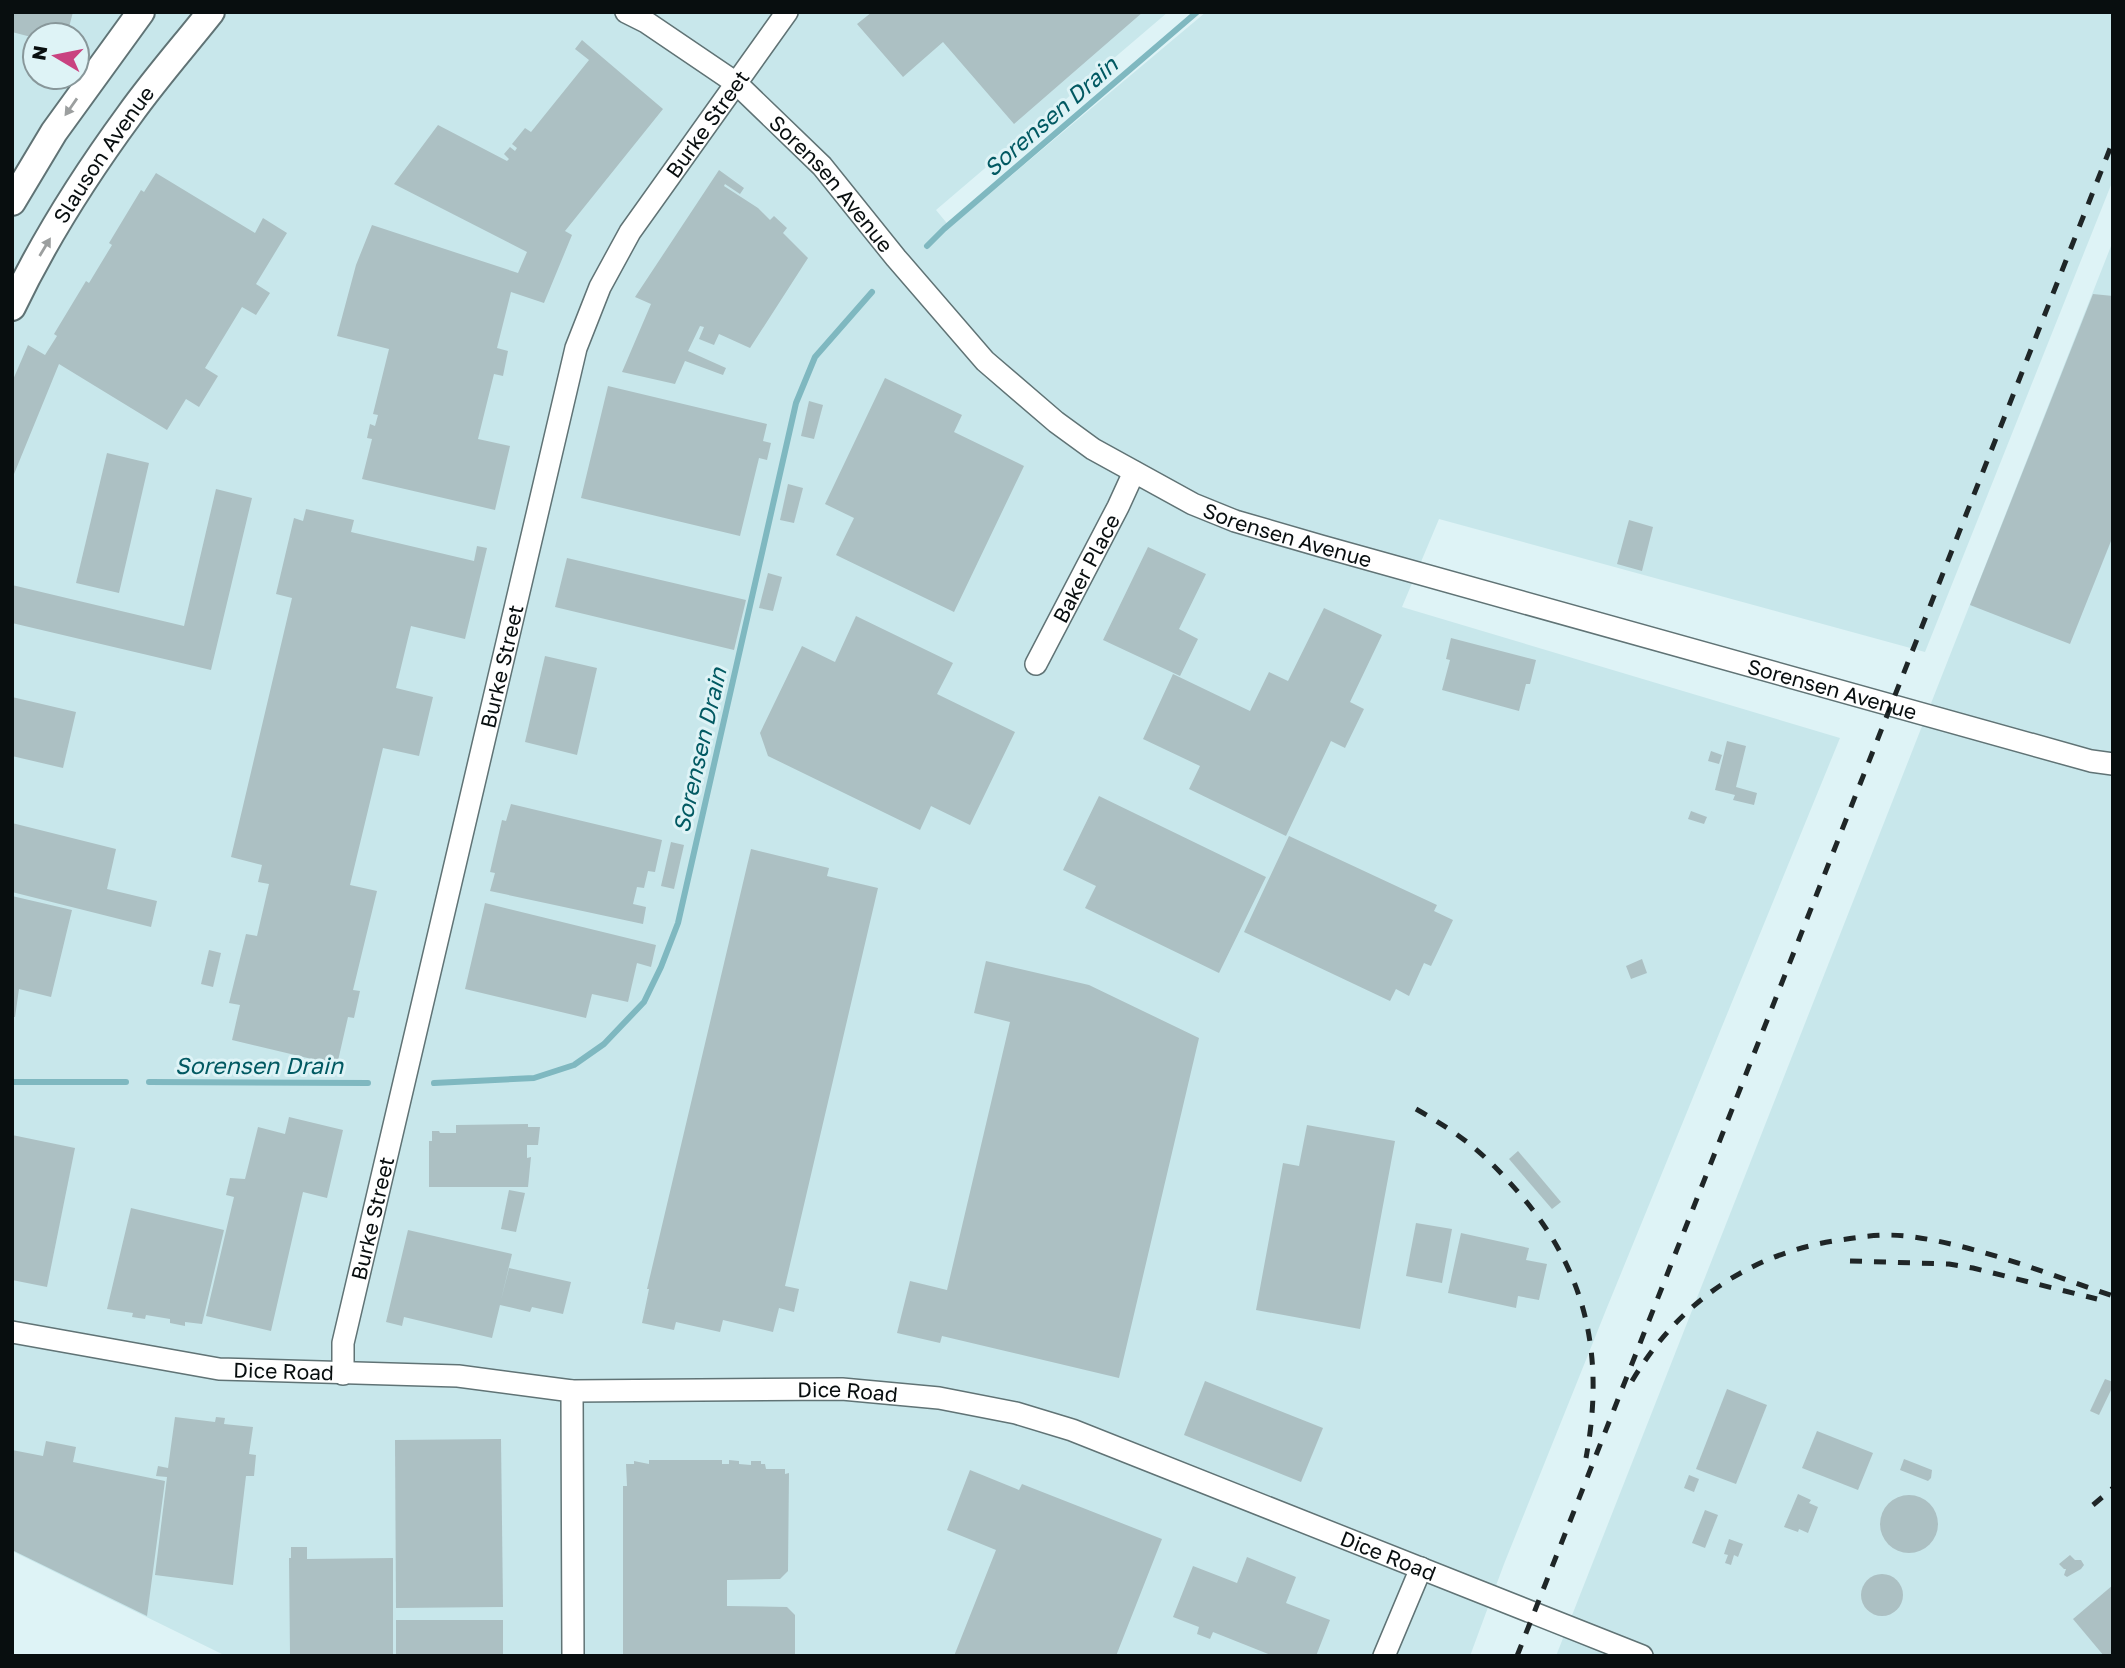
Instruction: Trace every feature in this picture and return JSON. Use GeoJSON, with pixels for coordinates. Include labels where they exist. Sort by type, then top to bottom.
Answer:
{"type":"FeatureCollection","features":[{"type":"Feature","properties":{"kind":"main road"},"geometry":{"type":"LineString","coordinates":[[12,202],[54,132],[141,12]]}},
{"type":"Feature","properties":{"kind":"main road"},"geometry":{"type":"LineString","coordinates":[[112,139],[118,107],[190,12]]}},
{"type":"Feature","properties":{"kind":"main road","name":"Slauson Avenue"},"geometry":{"type":"LineString","coordinates":[[12,307],[25,280],[94,164],[211,12]]}},
{"type":"Feature","properties":{"kind":"street","name":"Sorensen Avenue"},"geometry":{"type":"LineString","coordinates":[[626,12],[646,22],[736,83],[822,166],[896,258],[985,361],[1056,422],[1093,449],[1194,504],[1235,521],[1890,706],[2091,761],[2113,764]]}},
{"type":"Feature","properties":{"kind":"street","name":"Burke Street"},"geometry":{"type":"LineString","coordinates":[[342,1374],[343,1343],[576,348],[600,287],[630,232],[787,12]]}},
{"type":"Feature","properties":{"kind":"street","name":"Baker Place"},"geometry":{"type":"LineString","coordinates":[[1036,664],[1118,508],[1134,472]]}},
{"type":"Feature","properties":{"kind":"street","name":"Dice Road"},"geometry":{"type":"LineString","coordinates":[[12,1332],[219,1369],[458,1376],[572,1391],[842,1389],[939,1398],[1016,1413],[1072,1430],[1642,1656]]}},
{"type":"Feature","properties":{"kind":"street"},"geometry":{"type":"LineString","coordinates":[[572,1391],[573,1656]]}},
{"type":"Feature","properties":{"kind":"street"},"geometry":{"type":"LineString","coordinates":[[1384,1656],[1421,1568]]}},
{"type":"Feature","properties":{"kind":"shaded area"},"geometry":{"type":"Polygon","coordinates":[[[12,12],[1168,12],[936,210],[950,227],[1206,12],[2113,12],[2113,180],[1925,652],[1439,519],[1402,607],[1840,738],[1606,1310],[1470,1656],[226,1656],[12,1551],[12,12]]]}},
{"type":"Feature","properties":{"kind":"shaded area"},"geometry":{"type":"Polygon","coordinates":[[[2113,241],[2113,1656],[1556,1656],[1580,1595],[2113,241]]]}},
{"type":"Feature","properties":{"kind":"building"},"geometry":{"type":"Polygon","coordinates":[[[12,12],[73,12],[71,21],[21,21],[21,34],[12,32],[12,12]]]}},
{"type":"Feature","properties":{"kind":"building"},"geometry":{"type":"Polygon","coordinates":[[[872,12],[1143,12],[1014,124],[943,42],[903,77],[857,24],[872,12]]]}},
{"type":"Feature","properties":{"kind":"building"},"geometry":{"type":"Polygon","coordinates":[[[582,40],[663,109],[565,231],[572,235],[544,303],[511,292],[497,348],[508,351],[503,376],[494,374],[478,439],[510,446],[495,510],[362,479],[372,439],[367,438],[370,424],[375,426],[378,415],[373,414],[389,349],[337,336],[356,265],[372,225],[518,273],[527,252],[394,184],[438,125],[507,161],[509,159],[504,154],[510,147],[515,151],[517,148],[512,144],[525,128],[531,132],[589,60],[575,49],[582,40]]]}},
{"type":"Feature","properties":{"kind":"building"},"geometry":{"type":"Polygon","coordinates":[[[719,170],[744,188],[740,194],[725,184],[724,186],[758,208],[770,220],[774,216],[787,228],[783,233],[808,258],[750,348],[719,334],[714,345],[699,339],[704,327],[700,326],[688,351],[726,368],[723,375],[685,361],[675,384],[622,372],[651,304],[635,297],[719,170]]]}},
{"type":"Feature","properties":{"kind":"building"},"geometry":{"type":"Polygon","coordinates":[[[156,173],[255,233],[263,218],[287,233],[256,284],[270,293],[256,315],[242,307],[205,368],[218,376],[199,407],[186,399],[167,430],[59,364],[12,479],[12,382],[28,345],[45,355],[57,336],[54,334],[86,281],[89,283],[112,245],[109,243],[141,190],[144,192],[156,173]]]}},
{"type":"Feature","properties":{"kind":"building"},"geometry":{"type":"Polygon","coordinates":[[[2093,294],[2113,296],[2113,536],[2070,644],[1970,605],[2093,294]]]}},
{"type":"Feature","properties":{"kind":"building"},"geometry":{"type":"Polygon","coordinates":[[[885,378],[962,415],[954,432],[1024,466],[954,612],[836,555],[854,518],[825,504],[885,378]]]}},
{"type":"Feature","properties":{"kind":"building"},"geometry":{"type":"Polygon","coordinates":[[[608,386],[767,424],[763,441],[771,443],[767,460],[759,458],[740,536],[581,498],[608,386]]]}},
{"type":"Feature","properties":{"kind":"building"},"geometry":{"type":"Polygon","coordinates":[[[809,401],[823,405],[814,439],[801,436],[809,401]]]}},
{"type":"Feature","properties":{"kind":"building"},"geometry":{"type":"Polygon","coordinates":[[[107,453],[149,463],[119,593],[76,583],[107,453]]]}},
{"type":"Feature","properties":{"kind":"building"},"geometry":{"type":"Polygon","coordinates":[[[788,484],[803,488],[794,523],[780,520],[788,484]]]}},
{"type":"Feature","properties":{"kind":"building"},"geometry":{"type":"Polygon","coordinates":[[[216,489],[252,498],[211,670],[12,623],[12,585],[184,626],[216,489]]]}},
{"type":"Feature","properties":{"kind":"building"},"geometry":{"type":"Polygon","coordinates":[[[306,509],[354,520],[351,532],[474,561],[477,546],[487,548],[465,639],[411,626],[396,688],[433,697],[419,756],[383,748],[350,885],[377,891],[353,990],[360,991],[354,1018],[348,1017],[337,1065],[232,1040],[240,1005],[229,1003],[246,934],[257,936],[269,884],[258,882],[262,865],[231,857],[292,598],[276,594],[294,518],[303,521],[306,509]]]}},
{"type":"Feature","properties":{"kind":"building"},"geometry":{"type":"Polygon","coordinates":[[[1629,520],[1653,527],[1642,571],[1617,564],[1629,520]]]}},
{"type":"Feature","properties":{"kind":"building"},"geometry":{"type":"Polygon","coordinates":[[[1148,547],[1206,574],[1179,629],[1198,639],[1180,676],[1103,640],[1148,547]]]}},
{"type":"Feature","properties":{"kind":"building"},"geometry":{"type":"Polygon","coordinates":[[[567,558],[746,600],[734,650],[555,607],[567,558]]]}},
{"type":"Feature","properties":{"kind":"building"},"geometry":{"type":"Polygon","coordinates":[[[768,573],[782,577],[773,611],[759,608],[768,573]]]}},
{"type":"Feature","properties":{"kind":"building"},"geometry":{"type":"Polygon","coordinates":[[[1324,608],[1382,635],[1350,702],[1364,709],[1345,748],[1331,741],[1286,836],[1189,789],[1200,766],[1143,739],[1173,674],[1250,711],[1269,672],[1288,681],[1324,608]]]}},
{"type":"Feature","properties":{"kind":"building"},"geometry":{"type":"Polygon","coordinates":[[[856,616],[953,663],[937,694],[1015,732],[970,825],[931,806],[920,830],[768,756],[760,733],[802,646],[835,662],[856,616]]]}},
{"type":"Feature","properties":{"kind":"building"},"geometry":{"type":"Polygon","coordinates":[[[1451,638],[1536,660],[1519,711],[1442,690],[1450,660],[1446,659],[1451,638]]]}},
{"type":"Feature","properties":{"kind":"building"},"geometry":{"type":"Polygon","coordinates":[[[545,656],[597,668],[577,755],[525,742],[545,656]]]}},
{"type":"Feature","properties":{"kind":"building"},"geometry":{"type":"Polygon","coordinates":[[[12,697],[76,712],[63,768],[12,756],[12,697]]]}},
{"type":"Feature","properties":{"kind":"building"},"geometry":{"type":"Polygon","coordinates":[[[1727,741],[1746,746],[1736,787],[1757,793],[1754,805],[1733,800],[1735,795],[1715,790],[1727,741]]]}},
{"type":"Feature","properties":{"kind":"building"},"geometry":{"type":"Polygon","coordinates":[[[1711,751],[1722,755],[1719,764],[1708,761],[1711,751]]]}},
{"type":"Feature","properties":{"kind":"building"},"geometry":{"type":"Polygon","coordinates":[[[1099,796],[1266,877],[1219,973],[1085,908],[1096,886],[1063,870],[1099,796]]]}},
{"type":"Feature","properties":{"kind":"building"},"geometry":{"type":"Polygon","coordinates":[[[511,804],[662,840],[655,872],[648,871],[644,888],[637,887],[633,904],[646,907],[643,924],[490,891],[495,873],[490,872],[502,820],[506,821],[511,804]]]}},
{"type":"Feature","properties":{"kind":"building"},"geometry":{"type":"Polygon","coordinates":[[[1691,811],[1707,817],[1704,824],[1688,819],[1691,811]]]}},
{"type":"Feature","properties":{"kind":"building"},"geometry":{"type":"Polygon","coordinates":[[[12,823],[116,849],[107,889],[157,901],[151,927],[12,892],[12,823]]]}},
{"type":"Feature","properties":{"kind":"building"},"geometry":{"type":"Polygon","coordinates":[[[1289,836],[1437,905],[1434,911],[1453,920],[1431,966],[1424,963],[1409,996],[1396,989],[1390,1001],[1244,932],[1289,836]]]}},
{"type":"Feature","properties":{"kind":"building"},"geometry":{"type":"Polygon","coordinates":[[[671,842],[684,845],[674,889],[661,886],[671,842]]]}},
{"type":"Feature","properties":{"kind":"building"},"geometry":{"type":"Polygon","coordinates":[[[751,849],[829,868],[827,876],[878,888],[785,1286],[799,1289],[794,1312],[779,1308],[773,1332],[723,1320],[720,1332],[676,1322],[674,1330],[642,1323],[647,1289],[751,849]]]}},
{"type":"Feature","properties":{"kind":"building"},"geometry":{"type":"Polygon","coordinates":[[[12,896],[72,910],[51,997],[19,989],[15,1017],[12,1017],[12,896]]]}},
{"type":"Feature","properties":{"kind":"building"},"geometry":{"type":"Polygon","coordinates":[[[485,903],[656,945],[651,967],[637,963],[628,1002],[592,994],[586,1018],[465,989],[485,903]]]}},
{"type":"Feature","properties":{"kind":"building"},"geometry":{"type":"Polygon","coordinates":[[[209,950],[221,953],[213,987],[201,984],[209,950]]]}},
{"type":"Feature","properties":{"kind":"building"},"geometry":{"type":"Polygon","coordinates":[[[1642,959],[1647,973],[1631,979],[1626,966],[1642,959]]]}},
{"type":"Feature","properties":{"kind":"building"},"geometry":{"type":"Polygon","coordinates":[[[986,961],[1089,985],[1199,1038],[1119,1378],[942,1336],[940,1343],[897,1333],[910,1281],[947,1290],[1010,1022],[974,1013],[986,961]]]}},
{"type":"Feature","properties":{"kind":"building"},"geometry":{"type":"Polygon","coordinates":[[[289,1117],[343,1130],[327,1198],[303,1192],[271,1331],[206,1316],[234,1197],[226,1195],[230,1178],[245,1179],[258,1127],[285,1134],[289,1117]]]}},
{"type":"Feature","properties":{"kind":"building"},"geometry":{"type":"Polygon","coordinates":[[[528,1124],[528,1127],[540,1127],[538,1145],[527,1145],[527,1158],[531,1157],[528,1187],[429,1187],[429,1141],[432,1141],[432,1131],[456,1133],[456,1125],[528,1124]]]}},
{"type":"Feature","properties":{"kind":"building"},"geometry":{"type":"Polygon","coordinates":[[[1307,1125],[1395,1141],[1360,1329],[1256,1310],[1283,1163],[1299,1166],[1307,1125]]]}},
{"type":"Feature","properties":{"kind":"building"},"geometry":{"type":"Polygon","coordinates":[[[12,1135],[75,1148],[47,1287],[12,1280],[12,1135]]]}},
{"type":"Feature","properties":{"kind":"building"},"geometry":{"type":"Polygon","coordinates":[[[1518,1151],[1561,1202],[1552,1209],[1509,1159],[1518,1151]]]}},
{"type":"Feature","properties":{"kind":"building"},"geometry":{"type":"Polygon","coordinates":[[[509,1190],[525,1193],[516,1232],[501,1229],[509,1190]]]}},
{"type":"Feature","properties":{"kind":"building"},"geometry":{"type":"Polygon","coordinates":[[[131,1208],[224,1230],[202,1324],[185,1322],[185,1326],[170,1323],[170,1319],[146,1315],[145,1319],[132,1317],[133,1313],[107,1309],[131,1208]]]}},
{"type":"Feature","properties":{"kind":"building"},"geometry":{"type":"Polygon","coordinates":[[[1416,1223],[1452,1229],[1442,1283],[1406,1276],[1416,1223]]]}},
{"type":"Feature","properties":{"kind":"building"},"geometry":{"type":"Polygon","coordinates":[[[408,1230],[512,1254],[501,1300],[509,1268],[571,1282],[563,1314],[532,1307],[530,1312],[500,1305],[492,1338],[404,1317],[402,1326],[386,1322],[408,1230]]]}},
{"type":"Feature","properties":{"kind":"building"},"geometry":{"type":"Polygon","coordinates":[[[1461,1233],[1529,1248],[1526,1260],[1547,1264],[1539,1300],[1518,1296],[1516,1308],[1448,1293],[1461,1233]]]}},
{"type":"Feature","properties":{"kind":"building"},"geometry":{"type":"Polygon","coordinates":[[[2105,1379],[2113,1382],[2113,1386],[2099,1415],[2090,1411],[2105,1379]]]}},
{"type":"Feature","properties":{"kind":"building"},"geometry":{"type":"Polygon","coordinates":[[[1205,1381],[1323,1428],[1301,1482],[1184,1435],[1205,1381]]]}},
{"type":"Feature","properties":{"kind":"building"},"geometry":{"type":"Polygon","coordinates":[[[1727,1389],[1767,1405],[1736,1484],[1696,1469],[1727,1389]]]}},
{"type":"Feature","properties":{"kind":"building"},"geometry":{"type":"Polygon","coordinates":[[[175,1417],[215,1422],[216,1417],[225,1418],[224,1424],[253,1427],[249,1454],[256,1455],[254,1476],[246,1476],[233,1585],[155,1575],[167,1477],[156,1476],[158,1466],[168,1468],[175,1417]]]}},
{"type":"Feature","properties":{"kind":"building"},"geometry":{"type":"Polygon","coordinates":[[[1817,1431],[1873,1453],[1858,1490],[1802,1468],[1817,1431]]]}},
{"type":"Feature","properties":{"kind":"building"},"geometry":{"type":"Polygon","coordinates":[[[501,1439],[503,1607],[396,1608],[395,1440],[501,1439]]]}},
{"type":"Feature","properties":{"kind":"building"},"geometry":{"type":"Polygon","coordinates":[[[46,1441],[76,1447],[73,1462],[165,1481],[147,1616],[12,1550],[12,1450],[43,1456],[46,1441]]]}},
{"type":"Feature","properties":{"kind":"building"},"geometry":{"type":"Polygon","coordinates":[[[1904,1459],[1932,1470],[1931,1478],[1928,1481],[1900,1470],[1904,1459]]]}},
{"type":"Feature","properties":{"kind":"building"},"geometry":{"type":"Polygon","coordinates":[[[649,1460],[722,1460],[722,1464],[729,1464],[729,1460],[751,1465],[751,1461],[761,1461],[766,1469],[785,1469],[785,1474],[789,1473],[788,1571],[780,1579],[727,1580],[727,1606],[787,1607],[795,1615],[795,1656],[623,1656],[623,1486],[627,1486],[626,1464],[634,1464],[634,1461],[649,1464],[649,1460]]]}},
{"type":"Feature","properties":{"kind":"building"},"geometry":{"type":"Polygon","coordinates":[[[970,1470],[1019,1490],[1022,1484],[1162,1539],[1116,1656],[954,1656],[996,1550],[947,1530],[970,1470]]]}},
{"type":"Feature","properties":{"kind":"building"},"geometry":{"type":"Polygon","coordinates":[[[1689,1475],[1699,1479],[1694,1492],[1684,1488],[1689,1475]]]}},
{"type":"Feature","properties":{"kind":"building"},"geometry":{"type":"Polygon","coordinates":[[[1798,1494],[1818,1507],[1808,1533],[1784,1527],[1798,1494]]]}},
{"type":"Feature","properties":{"kind":"building"},"geometry":{"type":"Polygon","coordinates":[[[1903,1495],[1915,1495],[1930,1503],[1938,1518],[1938,1530],[1930,1545],[1915,1553],[1903,1553],[1888,1545],[1880,1530],[1880,1518],[1888,1503],[1903,1495]]]}},
{"type":"Feature","properties":{"kind":"building"},"geometry":{"type":"Polygon","coordinates":[[[1705,1510],[1718,1515],[1705,1548],[1692,1543],[1705,1510]]]}},
{"type":"Feature","properties":{"kind":"building"},"geometry":{"type":"Polygon","coordinates":[[[1729,1539],[1743,1544],[1738,1557],[1734,1555],[1731,1565],[1725,1563],[1728,1555],[1724,1554],[1729,1539]]]}},
{"type":"Feature","properties":{"kind":"building"},"geometry":{"type":"Polygon","coordinates":[[[291,1547],[307,1547],[307,1559],[393,1558],[393,1656],[290,1656],[291,1547]]]}},
{"type":"Feature","properties":{"kind":"building"},"geometry":{"type":"Polygon","coordinates":[[[2070,1555],[2075,1560],[2081,1560],[2084,1565],[2067,1577],[2064,1575],[2066,1569],[2059,1564],[2070,1555]]]}},
{"type":"Feature","properties":{"kind":"building"},"geometry":{"type":"Polygon","coordinates":[[[1247,1557],[1296,1577],[1286,1603],[1330,1620],[1316,1656],[1273,1656],[1213,1632],[1210,1639],[1197,1634],[1199,1627],[1173,1617],[1193,1566],[1237,1583],[1247,1557]]]}},
{"type":"Feature","properties":{"kind":"building"},"geometry":{"type":"Polygon","coordinates":[[[1882,1574],[1897,1580],[1903,1595],[1897,1610],[1882,1616],[1867,1610],[1861,1595],[1867,1580],[1882,1574]]]}},
{"type":"Feature","properties":{"kind":"building"},"geometry":{"type":"Polygon","coordinates":[[[2113,1585],[2113,1656],[2104,1656],[2073,1619],[2113,1585]]]}},
{"type":"Feature","properties":{"kind":"building"},"geometry":{"type":"Polygon","coordinates":[[[396,1620],[503,1620],[503,1656],[396,1656],[396,1620]]]}},
{"type":"Feature","properties":{"kind":"waterway","name":"Sorensen Drain"},"geometry":{"type":"LineString","coordinates":[[927,246],[1197,12]]}},
{"type":"Feature","properties":{"kind":"waterway","name":"Sorensen Drain"},"geometry":{"type":"LineString","coordinates":[[434,1083],[534,1078],[574,1065],[604,1044],[644,1002],[678,923],[796,403],[815,357],[872,292]]}},
{"type":"Feature","properties":{"kind":"waterway","name":"Sorensen Drain"},"geometry":{"type":"LineString","coordinates":[[12,1082],[126,1082]]}},
{"type":"Feature","properties":{"kind":"waterway","name":"Sorensen Drain"},"geometry":{"type":"LineString","coordinates":[[149,1082],[368,1083]]}},
{"type":"Feature","properties":{"kind":"railway"},"geometry":{"type":"LineString","coordinates":[[1517,1656],[2113,141]]}},
{"type":"Feature","properties":{"kind":"railway"},"geometry":{"type":"LineString","coordinates":[[1416,1109],[1460,1136],[1495,1167],[1519,1193],[1561,1253],[1585,1317],[1591,1350],[1593,1385],[1586,1458]]}},
{"type":"Feature","properties":{"kind":"railway"},"geometry":{"type":"LineString","coordinates":[[1632,1381],[1672,1327],[1720,1286],[1747,1269],[1776,1256],[1840,1240],[1895,1235],[1965,1247],[2113,1296]]}},
{"type":"Feature","properties":{"kind":"railway"},"geometry":{"type":"LineString","coordinates":[[1850,1261],[1949,1264],[2097,1299]]}},
{"type":"Feature","properties":{"kind":"railway"},"geometry":{"type":"LineString","coordinates":[[2093,1505],[2113,1488]]}}]}
